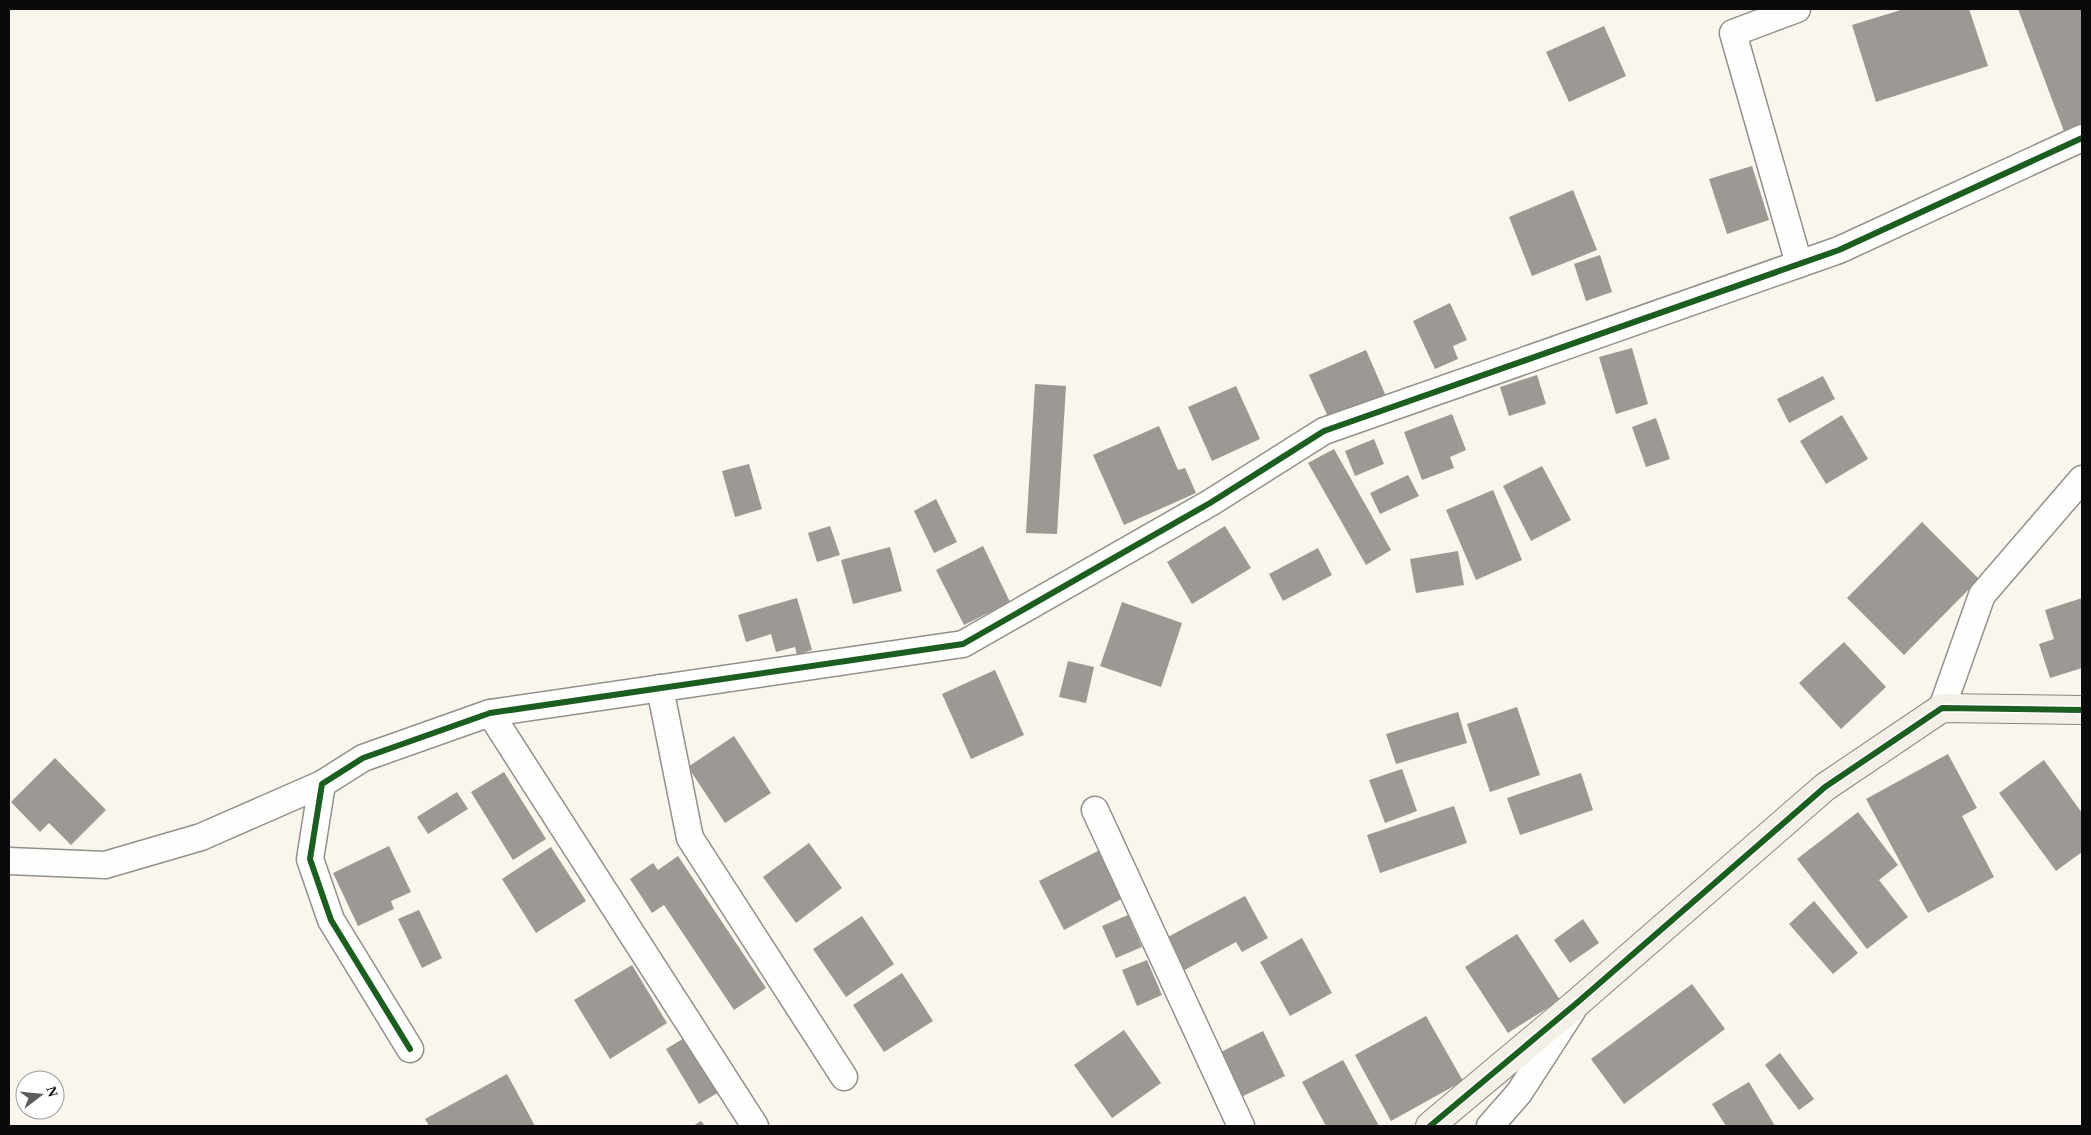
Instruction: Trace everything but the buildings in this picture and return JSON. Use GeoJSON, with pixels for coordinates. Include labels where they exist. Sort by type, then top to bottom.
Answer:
{"type":"FeatureCollection","features":[{"type":"Feature","properties":{"kind":"street"},"geometry":{"type":"LineString","coordinates":[[1797,9],[1734,33],[1799,264]]}},
{"type":"Feature","properties":{"kind":"street"},"geometry":{"type":"LineString","coordinates":[[9,861],[105,865],[201,837],[322,784],[363,758],[490,713],[963,644],[1210,503],[1324,431],[1839,250],[2082,138]]}},
{"type":"Feature","properties":{"kind":"street"},"geometry":{"type":"LineString","coordinates":[[1942,708],[1982,595],[2082,479]]}},
{"type":"Feature","properties":{"kind":"street"},"geometry":{"type":"LineString","coordinates":[[660,688],[690,838],[844,1077]]}},
{"type":"Feature","properties":{"kind":"street"},"geometry":{"type":"LineString","coordinates":[[1430,1126],[1578,1002],[1825,787],[1942,708],[2082,710]]}},
{"type":"Feature","properties":{"kind":"street"},"geometry":{"type":"LineString","coordinates":[[490,713],[755,1126]]}},
{"type":"Feature","properties":{"kind":"street"},"geometry":{"type":"LineString","coordinates":[[322,784],[310,860],[331,920],[410,1050]]}},
{"type":"Feature","properties":{"kind":"street"},"geometry":{"type":"LineString","coordinates":[[1094,810],[1241,1126]]}},
{"type":"Feature","properties":{"kind":"street"},"geometry":{"type":"LineString","coordinates":[[1490,1126],[1519,1093],[1578,1002]]}},
{"type":"Feature","properties":{"kind":"cycle path"},"geometry":{"type":"LineString","coordinates":[[410,1049],[331,920],[310,859],[322,784],[363,758],[490,713],[963,644],[1210,503],[1324,431],[1839,250],[2082,138]]}},
{"type":"Feature","properties":{"kind":"cycle path"},"geometry":{"type":"LineString","coordinates":[[1430,1126],[1578,1002],[1825,787],[1942,708],[2082,710]]}}]}
